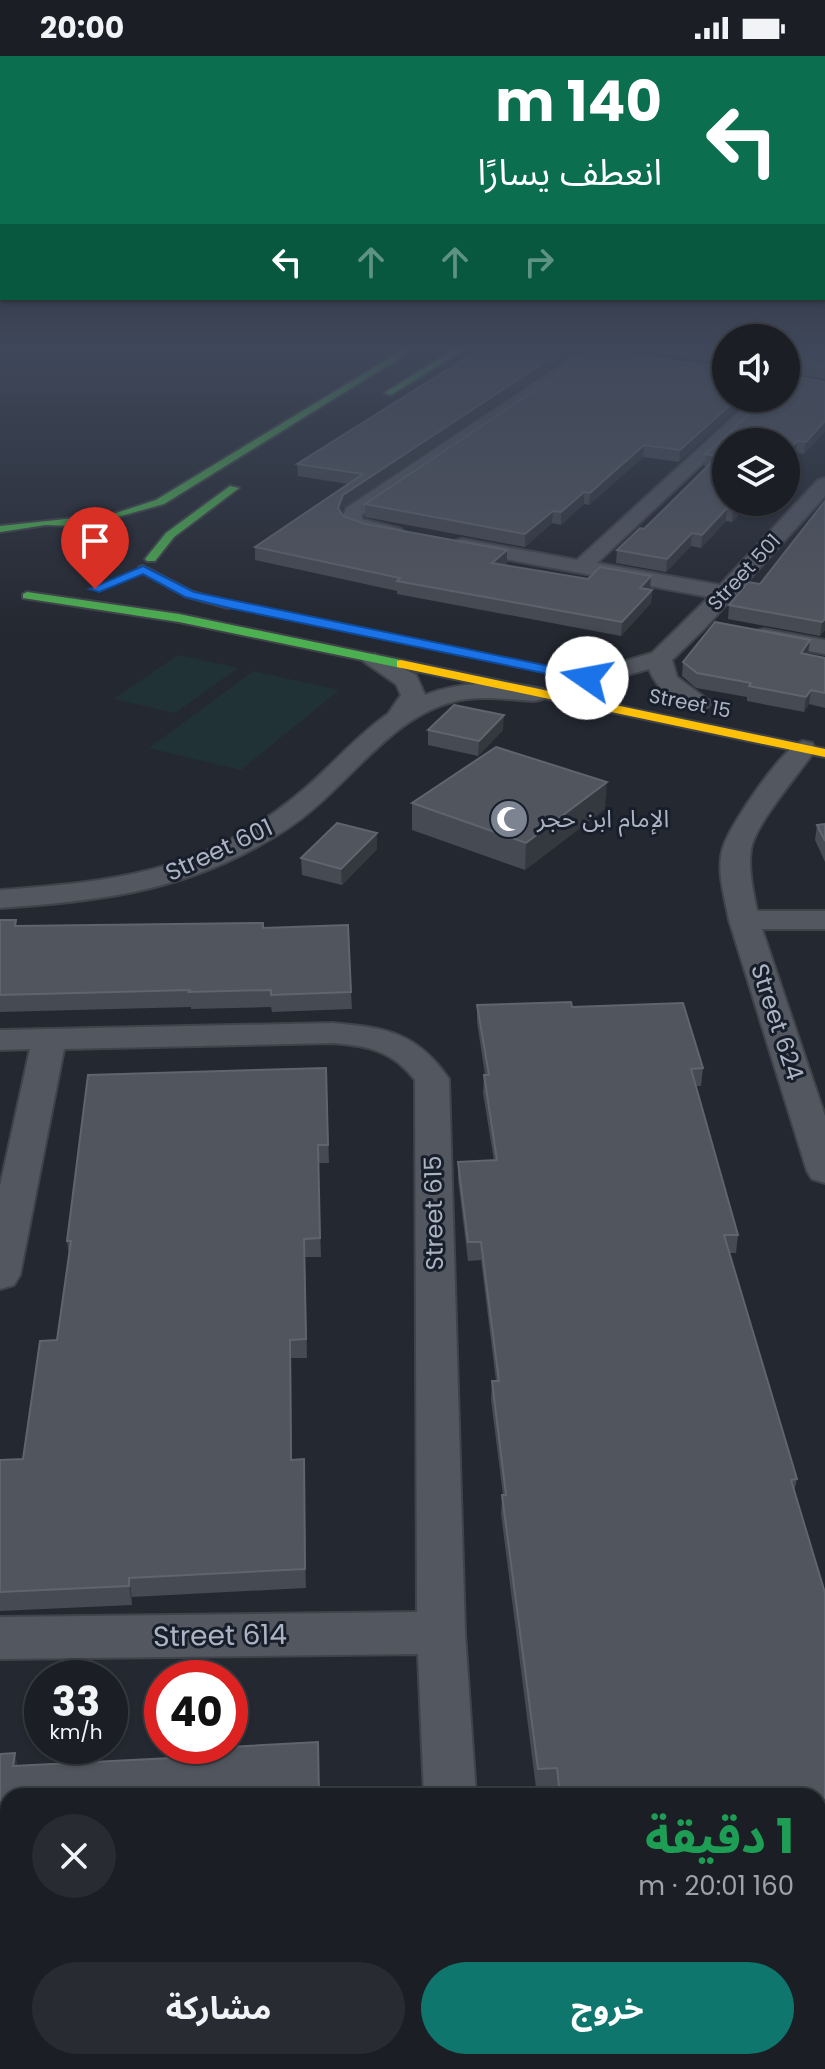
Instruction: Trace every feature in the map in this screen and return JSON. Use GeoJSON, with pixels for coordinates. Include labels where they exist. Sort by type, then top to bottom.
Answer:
{"type":"FeatureCollection","features":[{"type":"Feature","properties":{"kind":"street"},"geometry":{"type":"LineString","coordinates":[[0,528],[114,517],[160,502],[258,442]]}},
{"type":"Feature","properties":{"kind":"street"},"geometry":{"type":"LineString","coordinates":[[457,442],[353,512],[351,522],[366,528],[725,593]]}},
{"type":"Feature","properties":{"kind":"street"},"geometry":{"type":"LineString","coordinates":[[581,567],[716,442]]}},
{"type":"Feature","properties":{"kind":"street"},"geometry":{"type":"LineString","coordinates":[[123,580],[147,564],[170,535],[247,480]]}},
{"type":"Feature","properties":{"kind":"street","name":"Street 501"},"geometry":{"type":"LineString","coordinates":[[552,670],[616,671],[660,658],[697,623],[825,484]]}},
{"type":"Feature","properties":{"kind":"street"},"geometry":{"type":"LineString","coordinates":[[71,521],[100,523],[138,535],[151,547],[147,564]]}},
{"type":"Feature","properties":{"kind":"street"},"geometry":{"type":"LineString","coordinates":[[147,564],[189,594],[244,607]]}},
{"type":"Feature","properties":{"kind":"street","name":"Street 15"},"geometry":{"type":"LineString","coordinates":[[95,589],[20,596],[150,613],[814,751]]}},
{"type":"Feature","properties":{"kind":"street"},"geometry":{"type":"LineString","coordinates":[[697,623],[825,647]]}},
{"type":"Feature","properties":{"kind":"street"},"geometry":{"type":"LineString","coordinates":[[660,658],[660,669],[666,681],[706,704]]}},
{"type":"Feature","properties":{"kind":"street"},"geometry":{"type":"LineString","coordinates":[[375,661],[407,680],[413,695],[400,716]]}},
{"type":"Feature","properties":{"kind":"street","name":"Street 15"},"geometry":{"type":"LineString","coordinates":[[552,670],[629,687]]}},
{"type":"Feature","properties":{"kind":"street","name":"Street 601"},"geometry":{"type":"LineString","coordinates":[[0,899],[77,894],[157,879],[224,853],[281,820],[400,716],[433,699],[467,692],[534,694]]}},
{"type":"Feature","properties":{"kind":"street","name":"Street 15"},"geometry":{"type":"LineString","coordinates":[[657,693],[706,704]]}},
{"type":"Feature","properties":{"kind":"street","name":"Street 624"},"geometry":{"type":"LineString","coordinates":[[814,751],[779,777],[737,846],[736,878],[744,920],[825,1171]]}},
{"type":"Feature","properties":{"kind":"street"},"geometry":{"type":"LineString","coordinates":[[744,920],[825,920]]}},
{"type":"Feature","properties":{"kind":"street","name":"Street 615"},"geometry":{"type":"LineString","coordinates":[[0,1040],[333,1033],[386,1039],[415,1055],[432,1079],[441,1633],[450,1788]]}},
{"type":"Feature","properties":{"kind":"street"},"geometry":{"type":"LineString","coordinates":[[0,1275],[49,1040]]}},
{"type":"Feature","properties":{"kind":"street","name":"Street 614"},"geometry":{"type":"LineString","coordinates":[[0,1638],[441,1633]]}},
{"type":"Feature","properties":{"kind":"shaded area"},"geometry":{"type":"Polygon","coordinates":[[[178,655],[238,668],[175,713],[114,699],[178,655]]]}},
{"type":"Feature","properties":{"kind":"shaded area"},"geometry":{"type":"Polygon","coordinates":[[[253,671],[339,690],[241,770],[149,748],[253,671]]]}},
{"type":"Feature","properties":{"kind":"building"},"geometry":{"type":"Polygon","coordinates":[[[332,442],[423,442],[343,495],[338,508],[343,516],[365,524],[507,550],[492,563],[588,579],[600,567],[651,576],[640,588],[652,590],[622,622],[397,581],[400,578],[255,547],[363,474],[297,464],[332,442]]]}},
{"type":"Feature","properties":{"kind":"building"},"geometry":{"type":"Polygon","coordinates":[[[458,442],[689,442],[680,450],[644,445],[590,493],[584,492],[561,512],[553,511],[525,534],[365,504],[458,442]]]}},
{"type":"Feature","properties":{"kind":"building"},"geometry":{"type":"Polygon","coordinates":[[[712,462],[712,516],[720,516],[702,535],[692,533],[667,559],[617,550],[640,528],[644,529],[712,462]]]}},
{"type":"Feature","properties":{"kind":"building"},"geometry":{"type":"Polygon","coordinates":[[[825,501],[825,619],[822,622],[729,605],[748,582],[760,584],[825,501]]]}},
{"type":"Feature","properties":{"kind":"building"},"geometry":{"type":"Polygon","coordinates":[[[715,622],[810,640],[801,653],[825,658],[825,693],[811,690],[806,697],[697,673],[683,662],[715,622]]]}},
{"type":"Feature","properties":{"kind":"building"},"geometry":{"type":"Polygon","coordinates":[[[454,705],[504,715],[479,741],[428,730],[454,705]]]}},
{"type":"Feature","properties":{"kind":"building"},"geometry":{"type":"Polygon","coordinates":[[[496,747],[607,782],[526,843],[412,803],[496,747]]]}},
{"type":"Feature","properties":{"kind":"building"},"geometry":{"type":"Polygon","coordinates":[[[337,823],[377,833],[341,869],[301,858],[337,823]]]}},
{"type":"Feature","properties":{"kind":"building"},"geometry":{"type":"Polygon","coordinates":[[[825,824],[825,841],[817,825],[825,824]]]}},
{"type":"Feature","properties":{"kind":"building"},"geometry":{"type":"Polygon","coordinates":[[[0,920],[16,920],[15,926],[263,923],[263,928],[348,925],[351,992],[271,995],[271,990],[190,990],[0,995],[0,920]]]}},
{"type":"Feature","properties":{"kind":"building"},"geometry":{"type":"Polygon","coordinates":[[[571,1002],[572,1007],[683,1003],[703,1068],[691,1069],[738,1235],[724,1235],[797,1479],[791,1480],[825,1593],[825,1788],[559,1788],[557,1768],[538,1769],[502,1495],[506,1495],[492,1381],[499,1381],[481,1242],[468,1242],[458,1162],[497,1160],[484,1075],[489,1075],[477,1005],[571,1002]]]}},
{"type":"Feature","properties":{"kind":"building"},"geometry":{"type":"Polygon","coordinates":[[[326,1068],[328,1145],[318,1145],[320,1238],[304,1239],[306,1339],[290,1340],[291,1460],[304,1459],[305,1569],[129,1578],[129,1586],[0,1592],[0,1460],[23,1459],[40,1341],[57,1340],[71,1241],[67,1241],[88,1075],[326,1068]]]}},
{"type":"Feature","properties":{"kind":"building"},"geometry":{"type":"Polygon","coordinates":[[[318,1742],[319,1788],[0,1788],[0,1754],[15,1753],[13,1766],[128,1764],[128,1760],[144,1759],[144,1764],[248,1764],[248,1746],[318,1742]]]}},
{"type":"Feature","properties":{"kind":"traffic: fast"},"geometry":{"type":"LineString","coordinates":[[71,521],[114,517],[160,502],[258,442]]}},
{"type":"Feature","properties":{"kind":"traffic: fast"},"geometry":{"type":"LineString","coordinates":[[151,559],[170,535],[234,488]]}},
{"type":"Feature","properties":{"kind":"traffic: fast"},"geometry":{"type":"LineString","coordinates":[[0,529],[46,522],[101,524]]}},
{"type":"Feature","properties":{"kind":"traffic: fast"},"geometry":{"type":"LineString","coordinates":[[27,596],[179,618],[401,664]]}},
{"type":"Feature","properties":{"kind":"traffic: slow"},"geometry":{"type":"LineString","coordinates":[[401,664],[825,753]]}},
{"type":"Feature","properties":{"kind":"traffic: jam"},"geometry":{"type":"LineString","coordinates":[[143,569],[189,594],[228,604]]}},
{"type":"Feature","properties":{"kind":"place","name":"الإمام ابن حجر"},"geometry":{"type":"Point","coordinates":[509,819]}},
{"type":"Feature","properties":{"kind":"route"},"geometry":{"type":"LineString","coordinates":[[95,589],[123,580],[143,569],[189,594],[229,604],[587,678]]}}]}
